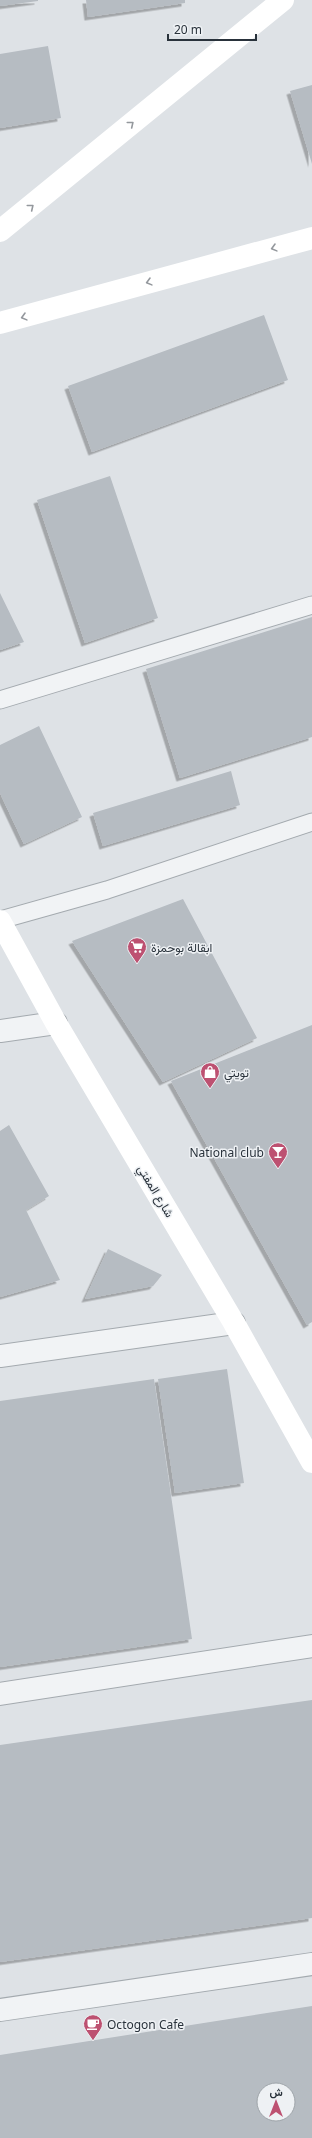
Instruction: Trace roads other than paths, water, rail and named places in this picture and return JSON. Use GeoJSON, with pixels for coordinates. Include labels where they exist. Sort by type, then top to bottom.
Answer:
{"type":"FeatureCollection","features":[{"type":"Feature","properties":{"kind":"street"},"geometry":{"type":"LineString","coordinates":[[0,231],[283,0]]}},
{"type":"Feature","properties":{"kind":"street"},"geometry":{"type":"LineString","coordinates":[[0,323],[312,238]]}},
{"type":"Feature","properties":{"kind":"street","name":"شارع المفتي"},"geometry":{"type":"LineString","coordinates":[[0,921],[56,1023],[234,1323],[312,1462]]}},
{"type":"Feature","properties":{"kind":"street"},"geometry":{"type":"LineString","coordinates":[[0,1031],[56,1023]]}},
{"type":"Feature","properties":{"kind":"street"},"geometry":{"type":"LineString","coordinates":[[0,1356],[234,1323]]}},
{"type":"Feature","properties":{"kind":"street"},"geometry":{"type":"LineString","coordinates":[[0,1694],[312,1646]]}},
{"type":"Feature","properties":{"kind":"street"},"geometry":{"type":"LineString","coordinates":[[0,2010],[312,1964]]}},
{"type":"Feature","properties":{"kind":"lane"},"geometry":{"type":"LineString","coordinates":[[0,700],[312,605]]}},
{"type":"Feature","properties":{"kind":"lane"},"geometry":{"type":"LineString","coordinates":[[0,921],[107,890],[312,822]]}},
{"type":"Feature","properties":{"kind":"place","name":"ابقالة بوحمزة"},"geometry":{"type":"Point","coordinates":[137,964]}},
{"type":"Feature","properties":{"kind":"place","name":"تويتي"},"geometry":{"type":"Point","coordinates":[210,1089]}},
{"type":"Feature","properties":{"kind":"place","name":"National club"},"geometry":{"type":"Point","coordinates":[278,1169]}},
{"type":"Feature","properties":{"kind":"place","name":"Octogon Cafe"},"geometry":{"type":"Point","coordinates":[93,2041]}}]}
